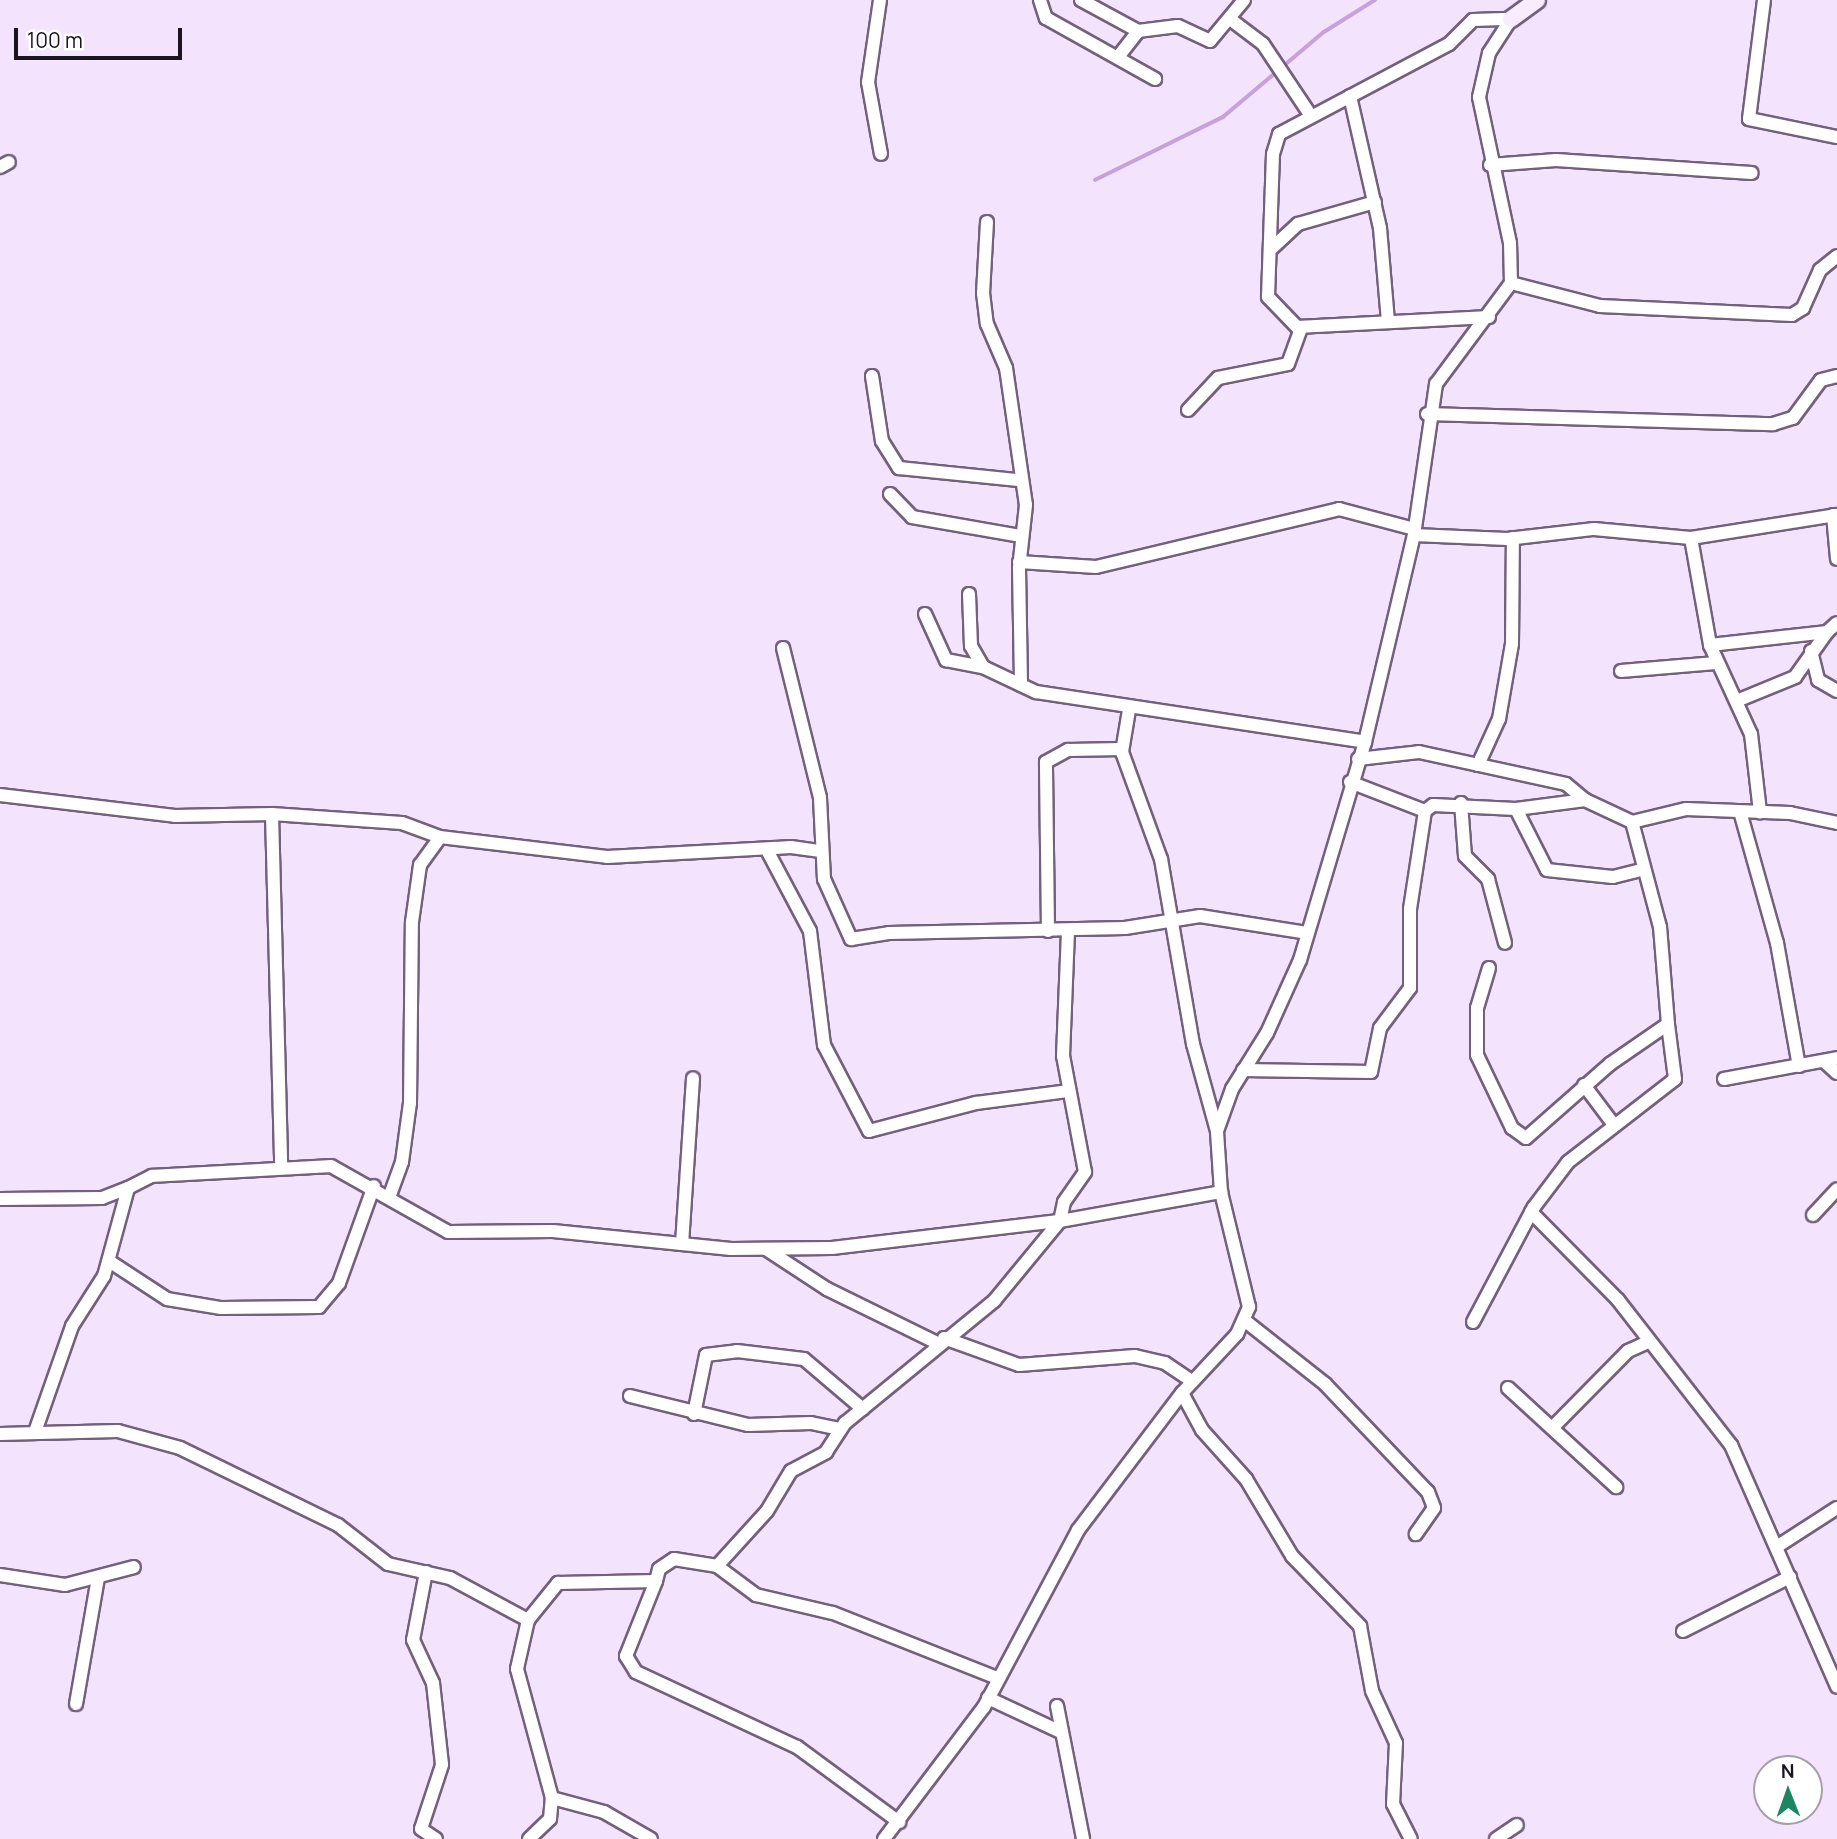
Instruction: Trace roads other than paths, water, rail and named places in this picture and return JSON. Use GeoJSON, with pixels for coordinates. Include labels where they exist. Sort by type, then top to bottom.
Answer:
{"type":"FeatureCollection","features":[{"type":"Feature","properties":{"kind":"street"},"geometry":{"type":"LineString","coordinates":[[880,0],[868,82],[881,154]]}},
{"type":"Feature","properties":{"kind":"street"},"geometry":{"type":"LineString","coordinates":[[1040,0],[1046,18],[1155,79]]}},
{"type":"Feature","properties":{"kind":"street"},"geometry":{"type":"LineString","coordinates":[[1081,0],[1138,31],[1178,26],[1210,41],[1244,0]]}},
{"type":"Feature","properties":{"kind":"street"},"geometry":{"type":"LineString","coordinates":[[1217,1130],[1243,1070],[1267,1033],[1307,933],[1350,782],[1366,742],[1414,532],[1427,414],[1436,384],[1489,317],[1511,283],[1507,227],[1490,165],[1479,97],[1489,53],[1511,19],[1537,0]]}},
{"type":"Feature","properties":{"kind":"street"},"geometry":{"type":"LineString","coordinates":[[1764,0],[1749,119],[1837,137]]}},
{"type":"Feature","properties":{"kind":"street"},"geometry":{"type":"LineString","coordinates":[[1230,19],[1263,44],[1311,116]]}},
{"type":"Feature","properties":{"kind":"street"},"geometry":{"type":"LineString","coordinates":[[1301,330],[1268,297],[1273,153],[1279,134],[1449,44],[1473,20],[1511,19]]}},
{"type":"Feature","properties":{"kind":"street"},"geometry":{"type":"LineString","coordinates":[[1118,57],[1138,31]]}},
{"type":"Feature","properties":{"kind":"street"},"geometry":{"type":"LineString","coordinates":[[1350,96],[1375,202],[1388,322]]}},
{"type":"Feature","properties":{"kind":"street"},"geometry":{"type":"LineString","coordinates":[[1490,165],[1556,160],[1752,173]]}},
{"type":"Feature","properties":{"kind":"street"},"geometry":{"type":"LineString","coordinates":[[1271,248],[1298,224],[1375,202]]}},
{"type":"Feature","properties":{"kind":"street"},"geometry":{"type":"LineString","coordinates":[[987,222],[983,293],[987,324],[1006,368],[1018,480],[1026,505],[1019,562],[1021,685]]}},
{"type":"Feature","properties":{"kind":"street"},"geometry":{"type":"LineString","coordinates":[[1511,283],[1600,306],[1792,315],[1803,308],[1820,270],[1837,256]]}},
{"type":"Feature","properties":{"kind":"street"},"geometry":{"type":"LineString","coordinates":[[1301,330],[1489,317]]}},
{"type":"Feature","properties":{"kind":"street"},"geometry":{"type":"LineString","coordinates":[[1188,411],[1219,379],[1288,363],[1301,330]]}},
{"type":"Feature","properties":{"kind":"street"},"geometry":{"type":"LineString","coordinates":[[872,376],[882,441],[899,468],[1018,480]]}},
{"type":"Feature","properties":{"kind":"street"},"geometry":{"type":"LineString","coordinates":[[1427,414],[1773,424],[1793,418],[1821,380],[1837,376]]}},
{"type":"Feature","properties":{"kind":"street"},"geometry":{"type":"LineString","coordinates":[[890,494],[912,517],[1021,536]]}},
{"type":"Feature","properties":{"kind":"street"},"geometry":{"type":"LineString","coordinates":[[1019,562],[1096,567],[1339,509],[1414,532],[1513,538],[1594,529],[1691,538],[1835,515],[1837,559]]}},
{"type":"Feature","properties":{"kind":"street"},"geometry":{"type":"LineString","coordinates":[[1478,765],[1499,719],[1512,644],[1513,538]]}},
{"type":"Feature","properties":{"kind":"street"},"geometry":{"type":"LineString","coordinates":[[1691,538],[1710,645],[1716,663],[1740,700],[1751,734],[1760,812]]}},
{"type":"Feature","properties":{"kind":"street"},"geometry":{"type":"LineString","coordinates":[[969,594],[971,646],[982,667]]}},
{"type":"Feature","properties":{"kind":"street"},"geometry":{"type":"LineString","coordinates":[[925,614],[946,660],[982,667],[1021,685],[1129,710],[1225,718],[1366,742]]}},
{"type":"Feature","properties":{"kind":"street"},"geometry":{"type":"LineString","coordinates":[[1740,700],[1779,688],[1837,623]]}},
{"type":"Feature","properties":{"kind":"street"},"geometry":{"type":"LineString","coordinates":[[1710,645],[1827,632]]}},
{"type":"Feature","properties":{"kind":"street"},"geometry":{"type":"LineString","coordinates":[[783,648],[820,798],[819,851],[830,898],[857,941],[889,933],[1068,931],[1170,922],[1200,916],[1307,933]]}},
{"type":"Feature","properties":{"kind":"street"},"geometry":{"type":"LineString","coordinates":[[1811,651],[1818,680],[1837,691]]}},
{"type":"Feature","properties":{"kind":"street"},"geometry":{"type":"LineString","coordinates":[[1621,671],[1716,663]]}},
{"type":"Feature","properties":{"kind":"street"},"geometry":{"type":"LineString","coordinates":[[884,1839],[988,1698],[1078,1530],[1192,1381],[1244,1320],[1249,1298],[1221,1192],[1217,1130],[1198,1068],[1170,922],[1161,859],[1122,748],[1129,710]]}},
{"type":"Feature","properties":{"kind":"street"},"geometry":{"type":"LineString","coordinates":[[1048,931],[1046,762],[1068,750],[1122,748]]}},
{"type":"Feature","properties":{"kind":"street"},"geometry":{"type":"LineString","coordinates":[[1358,759],[1419,752],[1566,784],[1585,800],[1632,822],[1686,809],[1741,815],[1760,812],[1837,823]]}},
{"type":"Feature","properties":{"kind":"street"},"geometry":{"type":"LineString","coordinates":[[1350,782],[1425,811],[1461,803],[1516,809],[1585,800]]}},
{"type":"Feature","properties":{"kind":"street"},"geometry":{"type":"LineString","coordinates":[[0,795],[175,816],[272,814],[402,823],[440,836],[607,856],[768,852],[791,847],[819,851]]}},
{"type":"Feature","properties":{"kind":"street"},"geometry":{"type":"LineString","coordinates":[[1461,803],[1465,856],[1488,879],[1505,943]]}},
{"type":"Feature","properties":{"kind":"street"},"geometry":{"type":"LineString","coordinates":[[1516,809],[1547,870],[1613,877],[1644,869]]}},
{"type":"Feature","properties":{"kind":"street"},"geometry":{"type":"LineString","coordinates":[[1243,1070],[1371,1072],[1380,1028],[1410,988],[1410,909],[1425,811]]}},
{"type":"Feature","properties":{"kind":"street"},"geometry":{"type":"LineString","coordinates":[[272,814],[281,1167]]}},
{"type":"Feature","properties":{"kind":"street"},"geometry":{"type":"LineString","coordinates":[[1741,815],[1777,943],[1799,1066]]}},
{"type":"Feature","properties":{"kind":"street"},"geometry":{"type":"LineString","coordinates":[[1473,1322],[1531,1212],[1568,1162],[1675,1079],[1660,927],[1632,822]]}},
{"type":"Feature","properties":{"kind":"street"},"geometry":{"type":"LineString","coordinates":[[390,1195],[402,1162],[410,1103],[412,922],[420,865],[440,836]]}},
{"type":"Feature","properties":{"kind":"street"},"geometry":{"type":"LineString","coordinates":[[768,852],[810,932],[824,1045],[869,1131],[976,1103],[1069,1091]]}},
{"type":"Feature","properties":{"kind":"street"},"geometry":{"type":"LineString","coordinates":[[717,1566],[767,1511],[791,1471],[826,1452],[840,1429],[941,1340],[994,1301],[1060,1221],[1064,1202],[1085,1172],[1069,1091],[1060,1007],[1068,931]]}},
{"type":"Feature","properties":{"kind":"street"},"geometry":{"type":"LineString","coordinates":[[1489,968],[1477,1008],[1477,1055],[1518,1138],[1534,1133],[1584,1085],[1668,1024]]}},
{"type":"Feature","properties":{"kind":"street"},"geometry":{"type":"LineString","coordinates":[[1724,1079],[1831,1060],[1837,1073]]}},
{"type":"Feature","properties":{"kind":"street"},"geometry":{"type":"LineString","coordinates":[[682,1244],[693,1078]]}},
{"type":"Feature","properties":{"kind":"street"},"geometry":{"type":"LineString","coordinates":[[1584,1085],[1614,1125]]}},
{"type":"Feature","properties":{"kind":"street"},"geometry":{"type":"LineString","coordinates":[[0,1199],[102,1198],[152,1176],[331,1166],[390,1195],[448,1233],[492,1228],[766,1249],[832,1248],[1060,1221],[1221,1192]]}},
{"type":"Feature","properties":{"kind":"street"},"geometry":{"type":"LineString","coordinates":[[109,1261],[167,1299],[221,1308],[319,1307],[339,1283],[374,1186]]}},
{"type":"Feature","properties":{"kind":"street"},"geometry":{"type":"LineString","coordinates":[[36,1429],[72,1326],[109,1261],[128,1188]]}},
{"type":"Feature","properties":{"kind":"street"},"geometry":{"type":"LineString","coordinates":[[1813,1215],[1837,1189]]}},
{"type":"Feature","properties":{"kind":"street"},"geometry":{"type":"LineString","coordinates":[[1531,1212],[1618,1300],[1648,1342],[1731,1445],[1778,1546],[1837,1687]]}},
{"type":"Feature","properties":{"kind":"street"},"geometry":{"type":"LineString","coordinates":[[766,1249],[827,1289],[941,1340],[1020,1365],[1135,1356],[1165,1363],[1192,1381]]}},
{"type":"Feature","properties":{"kind":"street"},"geometry":{"type":"LineString","coordinates":[[1244,1320],[1325,1384],[1428,1492],[1434,1508],[1416,1534]]}},
{"type":"Feature","properties":{"kind":"street"},"geometry":{"type":"LineString","coordinates":[[1554,1426],[1628,1352],[1648,1342]]}},
{"type":"Feature","properties":{"kind":"street"},"geometry":{"type":"LineString","coordinates":[[694,1414],[706,1355],[737,1351],[804,1359],[863,1409]]}},
{"type":"Feature","properties":{"kind":"street"},"geometry":{"type":"LineString","coordinates":[[1508,1388],[1554,1426],[1616,1487]]}},
{"type":"Feature","properties":{"kind":"street"},"geometry":{"type":"LineString","coordinates":[[1182,1394],[1202,1430],[1246,1479],[1292,1556],[1360,1626],[1372,1691],[1396,1742],[1393,1804],[1411,1839]]}},
{"type":"Feature","properties":{"kind":"street"},"geometry":{"type":"LineString","coordinates":[[631,1396],[694,1414],[748,1425],[811,1423],[840,1429]]}},
{"type":"Feature","properties":{"kind":"street"},"geometry":{"type":"LineString","coordinates":[[0,1434],[36,1429],[118,1431],[180,1448],[338,1525],[388,1564],[465,1584],[528,1620]]}},
{"type":"Feature","properties":{"kind":"street"},"geometry":{"type":"LineString","coordinates":[[1778,1546],[1837,1508]]}},
{"type":"Feature","properties":{"kind":"street"},"geometry":{"type":"LineString","coordinates":[[899,1822],[797,1747],[636,1672],[626,1656],[656,1581],[669,1559],[717,1566],[756,1595],[832,1613],[997,1678]]}},
{"type":"Feature","properties":{"kind":"street"},"geometry":{"type":"LineString","coordinates":[[0,1576],[65,1585],[134,1567]]}},
{"type":"Feature","properties":{"kind":"street"},"geometry":{"type":"LineString","coordinates":[[426,1572],[413,1640],[433,1684],[442,1765],[421,1829],[436,1839]]}},
{"type":"Feature","properties":{"kind":"street"},"geometry":{"type":"LineString","coordinates":[[1683,1631],[1790,1577]]}},
{"type":"Feature","properties":{"kind":"street"},"geometry":{"type":"LineString","coordinates":[[76,1704],[98,1578]]}},
{"type":"Feature","properties":{"kind":"street"},"geometry":{"type":"LineString","coordinates":[[529,1839],[550,1819],[552,1798],[517,1669],[528,1620],[558,1583],[656,1581]]}},
{"type":"Feature","properties":{"kind":"street"},"geometry":{"type":"LineString","coordinates":[[988,1698],[1061,1732]]}},
{"type":"Feature","properties":{"kind":"street"},"geometry":{"type":"LineString","coordinates":[[1057,1706],[1083,1839]]}},
{"type":"Feature","properties":{"kind":"street"},"geometry":{"type":"LineString","coordinates":[[552,1798],[604,1812],[651,1839]]}},
{"type":"Feature","properties":{"kind":"street"},"geometry":{"type":"LineString","coordinates":[[1496,1839],[1517,1825]]}},
{"type":"Feature","properties":{"kind":"waterway"},"geometry":{"type":"LineString","coordinates":[[1095,180],[1223,117],[1324,32],[1375,0]]}}]}
